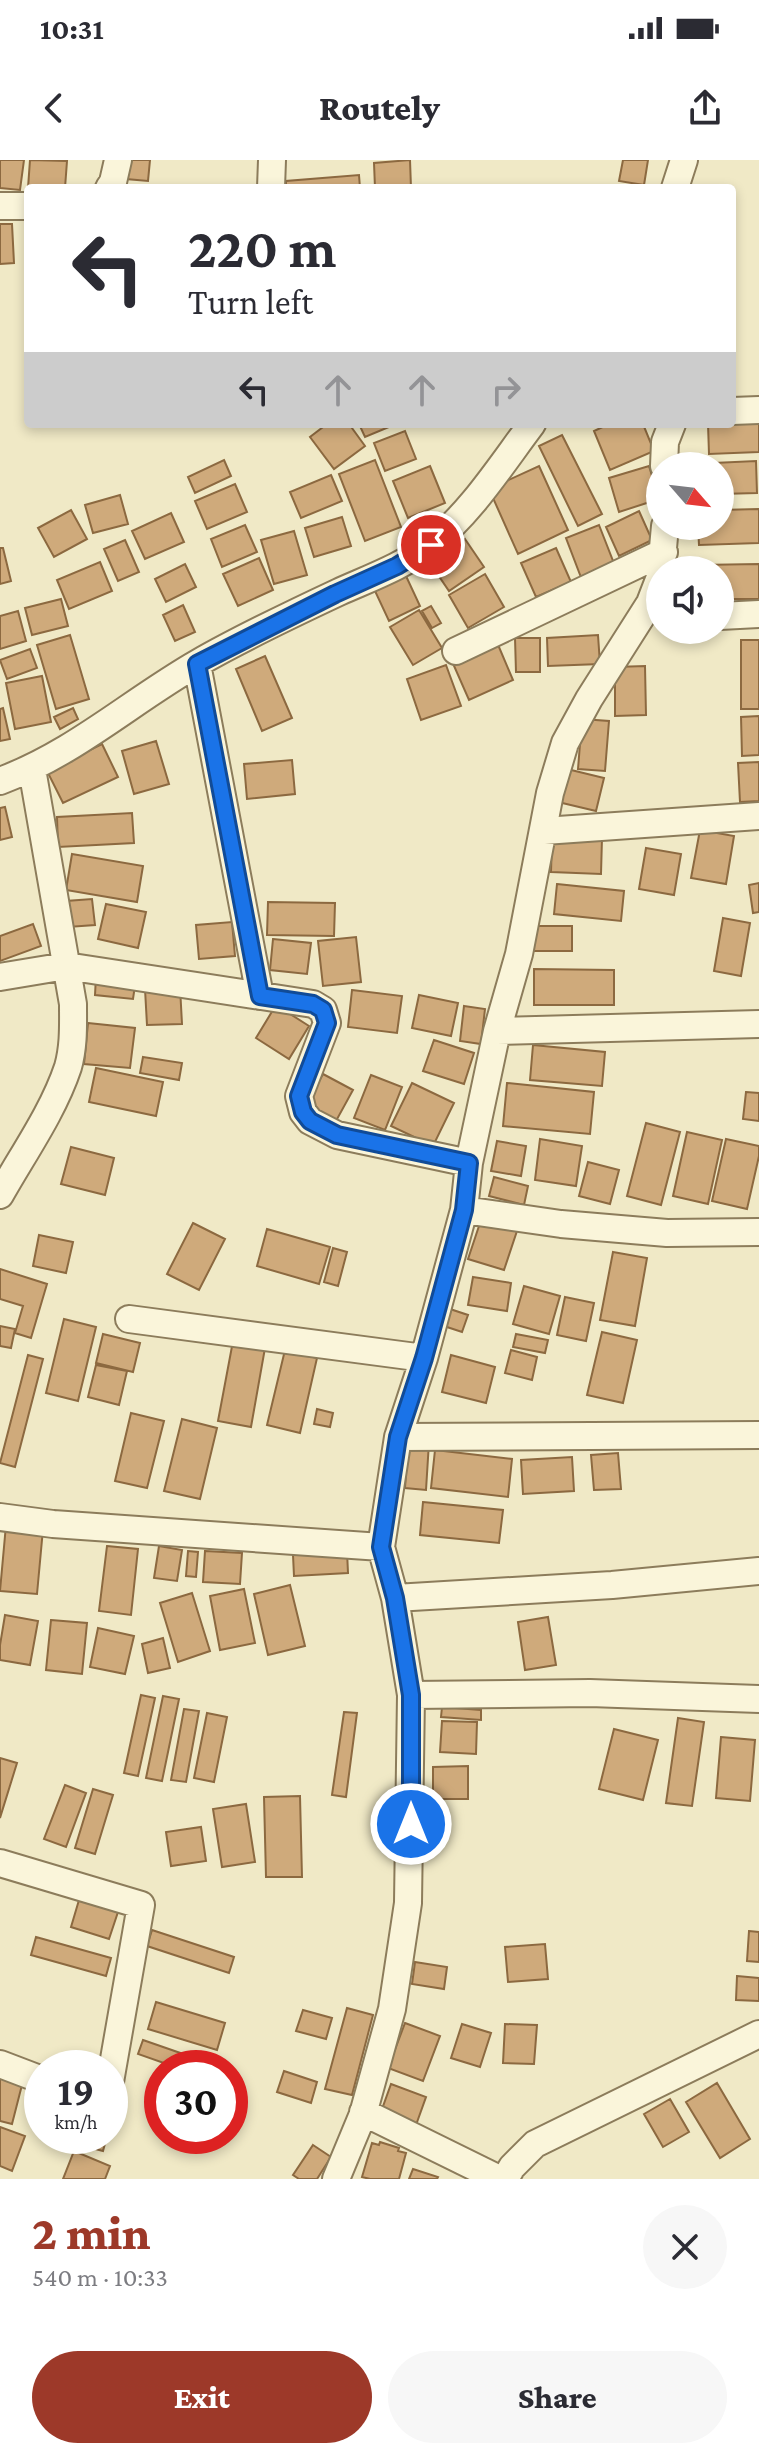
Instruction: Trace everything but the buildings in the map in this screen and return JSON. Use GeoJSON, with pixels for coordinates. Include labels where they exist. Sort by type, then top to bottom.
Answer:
{"type":"FeatureCollection","features":[{"type":"Feature","properties":{"kind":"street"},"geometry":{"type":"LineString","coordinates":[[112,184],[118,160]]}},
{"type":"Feature","properties":{"kind":"street"},"geometry":{"type":"LineString","coordinates":[[271,184],[272,160]]}},
{"type":"Feature","properties":{"kind":"street"},"geometry":{"type":"LineString","coordinates":[[676,184],[684,160]]}},
{"type":"Feature","properties":{"kind":"street"},"geometry":{"type":"LineString","coordinates":[[0,206],[24,206]]}},
{"type":"Feature","properties":{"kind":"street"},"geometry":{"type":"LineString","coordinates":[[736,411],[759,410]]}},
{"type":"Feature","properties":{"kind":"street"},"geometry":{"type":"LineString","coordinates":[[0,781],[59,755],[197,664],[397,566],[431,545],[461,514],[529,428]]}},
{"type":"Feature","properties":{"kind":"street"},"geometry":{"type":"LineString","coordinates":[[665,452],[670,428]]}},
{"type":"Feature","properties":{"kind":"street"},"geometry":{"type":"LineString","coordinates":[[456,651],[646,563]]}},
{"type":"Feature","properties":{"kind":"street"},"geometry":{"type":"LineString","coordinates":[[734,615],[759,614]]}},
{"type":"Feature","properties":{"kind":"street"},"geometry":{"type":"LineString","coordinates":[[336,2179],[363,2112],[392,2009],[408,1903],[411,1695],[395,1598],[381,1547],[398,1437],[424,1358],[464,1210],[469,1163],[497,1031],[519,954],[550,793],[565,743],[589,699],[646,623]]}},
{"type":"Feature","properties":{"kind":"street"},"geometry":{"type":"LineString","coordinates":[[197,664],[260,996]]}},
{"type":"Feature","properties":{"kind":"street"},"geometry":{"type":"LineString","coordinates":[[0,1195],[49,1109],[68,1066],[73,1026],[73,1004],[32,769]]}},
{"type":"Feature","properties":{"kind":"street"},"geometry":{"type":"LineString","coordinates":[[544,831],[759,816]]}},
{"type":"Feature","properties":{"kind":"street"},"geometry":{"type":"LineString","coordinates":[[0,977],[66,966],[313,1004],[323,1010],[327,1023],[299,1096],[303,1112],[310,1121],[337,1135],[469,1163]]}},
{"type":"Feature","properties":{"kind":"street"},"geometry":{"type":"LineString","coordinates":[[497,1031],[759,1024]]}},
{"type":"Feature","properties":{"kind":"street"},"geometry":{"type":"LineString","coordinates":[[464,1210],[561,1224],[667,1233],[759,1232]]}},
{"type":"Feature","properties":{"kind":"street"},"geometry":{"type":"LineString","coordinates":[[129,1319],[424,1358]]}},
{"type":"Feature","properties":{"kind":"street"},"geometry":{"type":"LineString","coordinates":[[398,1437],[759,1435]]}},
{"type":"Feature","properties":{"kind":"street"},"geometry":{"type":"LineString","coordinates":[[0,1517],[53,1524],[381,1547]]}},
{"type":"Feature","properties":{"kind":"street"},"geometry":{"type":"LineString","coordinates":[[395,1598],[612,1585],[759,1571]]}},
{"type":"Feature","properties":{"kind":"street"},"geometry":{"type":"LineString","coordinates":[[411,1695],[590,1693],[759,1699]]}},
{"type":"Feature","properties":{"kind":"street"},"geometry":{"type":"LineString","coordinates":[[0,1863],[141,1905],[116,2050]]}},
{"type":"Feature","properties":{"kind":"street"},"geometry":{"type":"LineString","coordinates":[[363,2112],[502,2179],[535,2144],[759,2034]]}},
{"type":"Feature","properties":{"kind":"street"},"geometry":{"type":"LineString","coordinates":[[0,2064],[24,2073]]}},
{"type":"Feature","properties":{"kind":"route"},"geometry":{"type":"LineString","coordinates":[[411,1824],[411,1695],[395,1598],[381,1547],[398,1437],[424,1358],[464,1210],[469,1163],[337,1135],[310,1121],[303,1112],[299,1096],[327,1023],[323,1010],[313,1004],[260,996],[197,664],[397,566],[431,545]]}}]}
